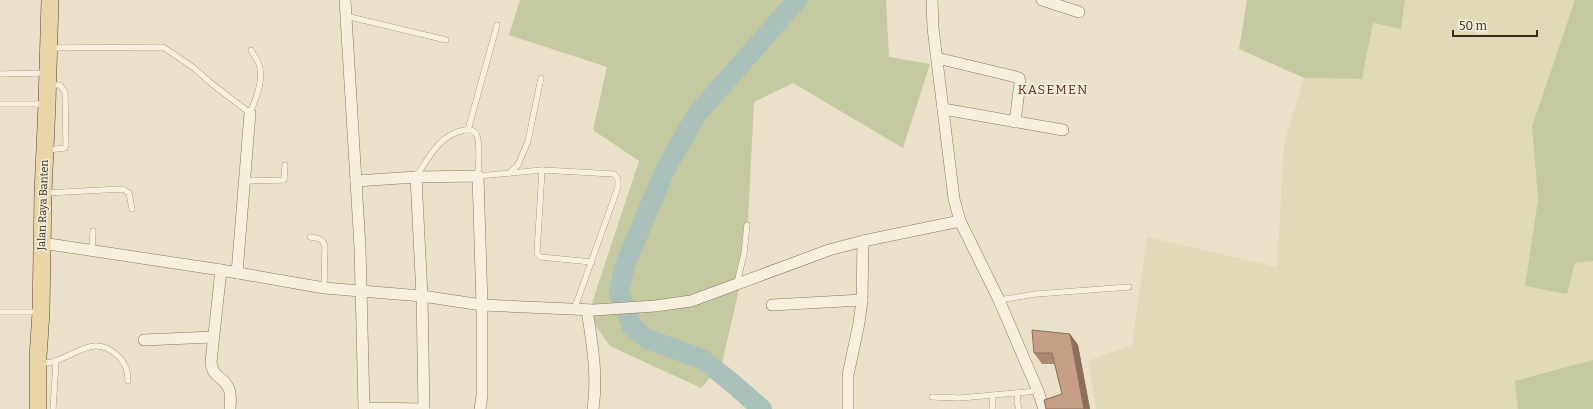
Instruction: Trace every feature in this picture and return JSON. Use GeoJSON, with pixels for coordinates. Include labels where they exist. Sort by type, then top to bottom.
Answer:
{"type":"FeatureCollection","features":[{"type":"Feature","properties":{"kind":"main road","name":"Jalan Raya Banten"},"geometry":{"type":"LineString","coordinates":[[38,409],[47,362],[38,357],[41,312],[43,193],[50,0]]}},
{"type":"Feature","properties":{"kind":"street"},"geometry":{"type":"LineString","coordinates":[[345,0],[356,181],[364,409],[424,409],[422,296],[416,178]]}},
{"type":"Feature","properties":{"kind":"street"},"geometry":{"type":"LineString","coordinates":[[932,0],[933,28],[954,199],[960,222],[999,300],[1038,391],[1044,409]]}},
{"type":"Feature","properties":{"kind":"street"},"geometry":{"type":"LineString","coordinates":[[1042,0],[1079,12]]}},
{"type":"Feature","properties":{"kind":"street"},"geometry":{"type":"LineString","coordinates":[[937,58],[1018,78],[1020,83],[1015,122]]}},
{"type":"Feature","properties":{"kind":"street"},"geometry":{"type":"LineString","coordinates":[[943,109],[1063,130]]}},
{"type":"Feature","properties":{"kind":"street"},"geometry":{"type":"LineString","coordinates":[[237,273],[246,181],[250,114]]}},
{"type":"Feature","properties":{"kind":"street"},"geometry":{"type":"LineString","coordinates":[[356,181],[478,176],[482,305],[482,396],[480,409]]}},
{"type":"Feature","properties":{"kind":"street"},"geometry":{"type":"LineString","coordinates":[[42,244],[221,270],[324,288],[422,296],[482,305],[590,310],[655,306],[691,301],[829,250],[863,241],[960,222]]}},
{"type":"Feature","properties":{"kind":"street"},"geometry":{"type":"LineString","coordinates":[[848,409],[848,375],[859,323],[862,300],[863,241]]}},
{"type":"Feature","properties":{"kind":"street"},"geometry":{"type":"LineString","coordinates":[[221,270],[211,362],[212,370],[228,386],[230,395],[230,409]]}},
{"type":"Feature","properties":{"kind":"street"},"geometry":{"type":"LineString","coordinates":[[772,304],[862,300]]}},
{"type":"Feature","properties":{"kind":"street"},"geometry":{"type":"LineString","coordinates":[[590,310],[596,378],[596,392],[593,409]]}},
{"type":"Feature","properties":{"kind":"street"},"geometry":{"type":"LineString","coordinates":[[144,340],[213,337]]}},
{"type":"Feature","properties":{"kind":"lane"},"geometry":{"type":"LineString","coordinates":[[345,15],[446,40]]}},
{"type":"Feature","properties":{"kind":"lane"},"geometry":{"type":"LineString","coordinates":[[468,130],[497,25]]}},
{"type":"Feature","properties":{"kind":"lane"},"geometry":{"type":"LineString","coordinates":[[48,48],[163,47],[194,68],[250,114],[257,96],[260,79],[259,64],[251,50]]}},
{"type":"Feature","properties":{"kind":"lane"},"geometry":{"type":"LineString","coordinates":[[0,74],[47,79],[63,88],[65,92],[66,145],[65,148],[62,149],[45,150]]}},
{"type":"Feature","properties":{"kind":"lane"},"geometry":{"type":"LineString","coordinates":[[509,173],[518,165],[528,141],[541,78]]}},
{"type":"Feature","properties":{"kind":"lane"},"geometry":{"type":"LineString","coordinates":[[0,104],[47,104]]}},
{"type":"Feature","properties":{"kind":"lane"},"geometry":{"type":"LineString","coordinates":[[416,178],[430,154],[445,138],[451,133],[468,130],[474,131],[477,135],[478,176],[542,170],[614,174],[618,179],[618,187],[574,310]]}},
{"type":"Feature","properties":{"kind":"lane"},"geometry":{"type":"LineString","coordinates":[[246,181],[284,180],[285,165]]}},
{"type":"Feature","properties":{"kind":"lane"},"geometry":{"type":"LineString","coordinates":[[542,170],[537,253],[540,256],[592,262]]}},
{"type":"Feature","properties":{"kind":"lane"},"geometry":{"type":"LineString","coordinates":[[43,193],[123,189],[129,193],[132,209]]}},
{"type":"Feature","properties":{"kind":"lane"},"geometry":{"type":"LineString","coordinates":[[737,285],[744,254],[747,225]]}},
{"type":"Feature","properties":{"kind":"lane"},"geometry":{"type":"LineString","coordinates":[[92,251],[93,231]]}},
{"type":"Feature","properties":{"kind":"lane"},"geometry":{"type":"LineString","coordinates":[[310,237],[318,238],[323,241],[325,246],[324,288]]}},
{"type":"Feature","properties":{"kind":"lane"},"geometry":{"type":"LineString","coordinates":[[999,300],[1036,294],[1129,287]]}},
{"type":"Feature","properties":{"kind":"lane"},"geometry":{"type":"LineString","coordinates":[[0,312],[41,312]]}},
{"type":"Feature","properties":{"kind":"lane"},"geometry":{"type":"LineString","coordinates":[[53,409],[47,362],[86,347],[103,347],[114,352],[124,362],[128,381]]}},
{"type":"Feature","properties":{"kind":"lane"},"geometry":{"type":"LineString","coordinates":[[932,397],[960,398],[1038,391]]}},
{"type":"Feature","properties":{"kind":"lane"},"geometry":{"type":"LineString","coordinates":[[1018,393],[1017,402],[1019,409]]}},
{"type":"Feature","properties":{"kind":"lane"},"geometry":{"type":"LineString","coordinates":[[992,409],[993,396]]}},
{"type":"Feature","properties":{"kind":"shaded area"},"geometry":{"type":"Polygon","coordinates":[[[1405,0],[1575,0],[1532,126],[1538,199],[1525,286],[1567,294],[1575,262],[1593,261],[1593,409],[1096,409],[1088,361],[1132,345],[1147,237],[1277,267],[1284,144],[1304,78],[1362,79],[1373,23],[1401,29],[1405,0]]]}},
{"type":"Feature","properties":{"kind":"green space"},"geometry":{"type":"Polygon","coordinates":[[[520,0],[886,0],[889,57],[930,64],[903,148],[793,83],[754,102],[746,259],[722,363],[701,388],[610,346],[588,315],[639,161],[593,130],[607,67],[509,35],[520,0]]]}},
{"type":"Feature","properties":{"kind":"green space"},"geometry":{"type":"Polygon","coordinates":[[[1247,0],[1405,0],[1401,29],[1373,23],[1362,79],[1304,78],[1239,49],[1247,0]]]}},
{"type":"Feature","properties":{"kind":"green space"},"geometry":{"type":"Polygon","coordinates":[[[1575,0],[1593,0],[1593,261],[1575,263],[1567,294],[1525,286],[1538,199],[1532,126],[1575,0]]]}},
{"type":"Feature","properties":{"kind":"green space"},"geometry":{"type":"Polygon","coordinates":[[[1593,360],[1593,409],[1518,409],[1515,381],[1593,360]]]}},
{"type":"Feature","properties":{"kind":"building"},"geometry":{"type":"Polygon","coordinates":[[[1032,330],[1070,334],[1084,409],[1046,409],[1044,400],[1062,394],[1052,353],[1034,353],[1032,330]]]}},
{"type":"Feature","properties":{"kind":"waterway"},"geometry":{"type":"LineString","coordinates":[[762,409],[702,359],[647,339],[632,327],[619,291],[625,265],[666,168],[697,114],[797,0]]}},
{"type":"Feature","properties":{"kind":"district","name":"KASEMEN"},"geometry":{"type":"Point","coordinates":[1053,89]}}]}
